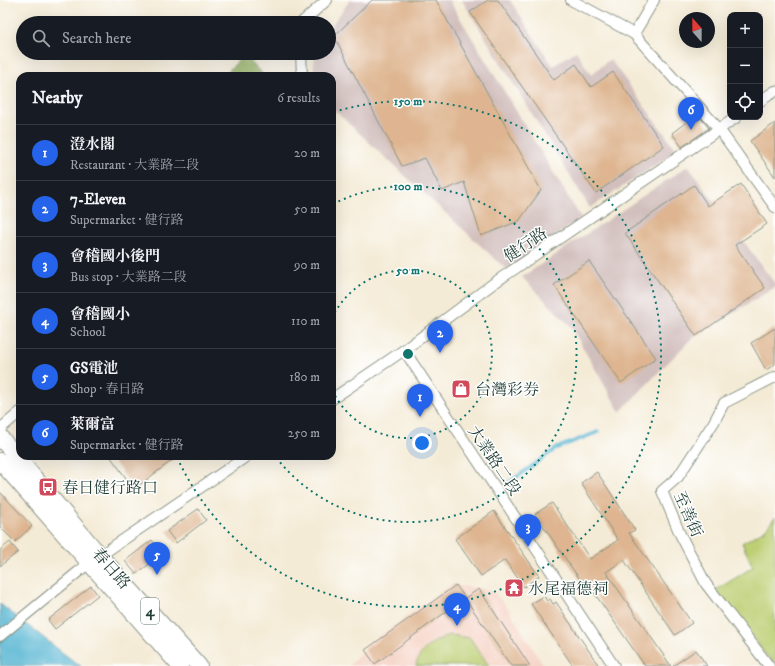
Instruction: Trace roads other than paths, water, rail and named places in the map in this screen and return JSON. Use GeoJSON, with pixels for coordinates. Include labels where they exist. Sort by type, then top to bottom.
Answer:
{"type":"FeatureCollection","features":[{"type":"Feature","properties":{"kind":"main road","name":"春日路"},"geometry":{"type":"LineString","coordinates":[[0,437],[16,456]]}},
{"type":"Feature","properties":{"kind":"main road","name":"春日路"},"geometry":{"type":"LineString","coordinates":[[19,460],[42,486],[95,559],[180,666]]}},
{"type":"Feature","properties":{"kind":"main road","name":"春日路"},"geometry":{"type":"LineString","coordinates":[[4,466],[27,493],[95,559],[199,666]]}},
{"type":"Feature","properties":{"kind":"street"},"geometry":{"type":"LineString","coordinates":[[309,16],[327,0]]}},
{"type":"Feature","properties":{"kind":"street"},"geometry":{"type":"LineString","coordinates":[[571,0],[634,34],[720,129],[775,206]]}},
{"type":"Feature","properties":{"kind":"street"},"geometry":{"type":"LineString","coordinates":[[634,34],[654,0]]}},
{"type":"Feature","properties":{"kind":"street"},"geometry":{"type":"LineString","coordinates":[[301,60],[302,72]]}},
{"type":"Feature","properties":{"kind":"street"},"geometry":{"type":"LineString","coordinates":[[763,99],[775,91]]}},
{"type":"Feature","properties":{"kind":"street","name":"健行路"},"geometry":{"type":"LineString","coordinates":[[336,395],[404,350],[494,283],[732,120]]}},
{"type":"Feature","properties":{"kind":"street","name":"大業路二段"},"geometry":{"type":"LineString","coordinates":[[404,350],[614,666]]}},
{"type":"Feature","properties":{"kind":"street","name":"至善街"},"geometry":{"type":"LineString","coordinates":[[769,666],[706,584],[680,534],[662,491],[678,477],[714,422],[724,403],[775,377]]}},
{"type":"Feature","properties":{"kind":"street"},"geometry":{"type":"LineString","coordinates":[[0,429],[16,415]]}},
{"type":"Feature","properties":{"kind":"street"},"geometry":{"type":"LineString","coordinates":[[0,636],[95,559],[241,460]]}},
{"type":"Feature","properties":{"kind":"water"},"geometry":{"type":"Polygon","coordinates":[[[0,604],[76,663],[81,666],[0,666],[0,604]]]}},
{"type":"Feature","properties":{"kind":"waterway"},"geometry":{"type":"LineString","coordinates":[[507,484],[557,448],[598,432]]}},
{"type":"Feature","properties":{"kind":"place","name":"萊爾富"},"geometry":{"type":"Point","coordinates":[691,130]}},
{"type":"Feature","properties":{"kind":"place","name":"7-Eleven"},"geometry":{"type":"Point","coordinates":[440,353]}},
{"type":"Feature","properties":{"kind":"place","name":"台灣彩券"},"geometry":{"type":"Point","coordinates":[461,389]}},
{"type":"Feature","properties":{"kind":"place","name":"澄水閣"},"geometry":{"type":"Point","coordinates":[420,417]}},
{"type":"Feature","properties":{"kind":"place","name":"春日健行路口"},"geometry":{"type":"Point","coordinates":[48,487]}},
{"type":"Feature","properties":{"kind":"place","name":"會稽國小後門"},"geometry":{"type":"Point","coordinates":[528,547]}},
{"type":"Feature","properties":{"kind":"place","name":"GS電池"},"geometry":{"type":"Point","coordinates":[157,575]}},
{"type":"Feature","properties":{"kind":"place","name":"水尾福德祠"},"geometry":{"type":"Point","coordinates":[514,588]}},
{"type":"Feature","properties":{"kind":"place","name":"會稽國小"},"geometry":{"type":"Point","coordinates":[457,626]}}]}
